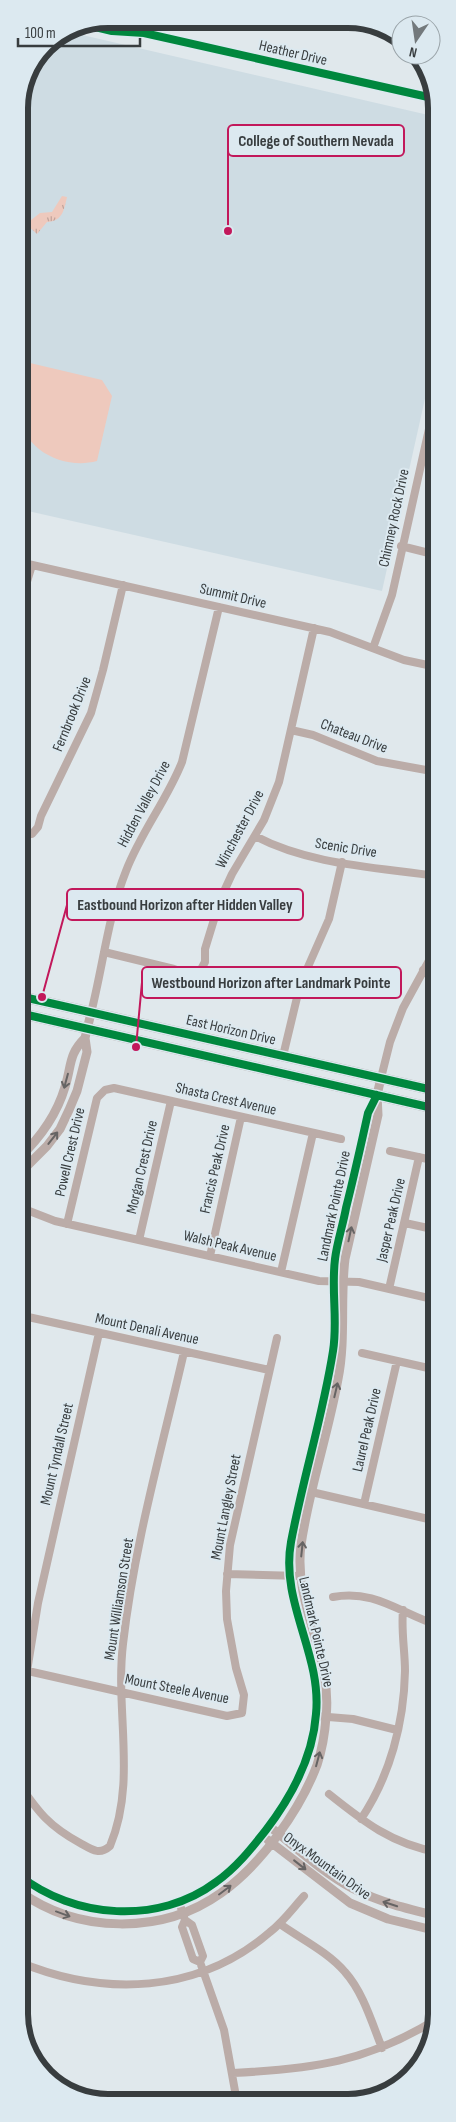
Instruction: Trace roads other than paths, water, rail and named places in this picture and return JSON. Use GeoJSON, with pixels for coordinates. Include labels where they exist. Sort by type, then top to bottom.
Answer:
{"type":"FeatureCollection","features":[{"type":"Feature","properties":{"kind":"main road","name":"East Horizon Drive"},"geometry":{"type":"LineString","coordinates":[[28,998],[428,1089]]}},
{"type":"Feature","properties":{"kind":"main road","name":"East Horizon Drive"},"geometry":{"type":"LineString","coordinates":[[28,1016],[86,1033],[428,1107]]}},
{"type":"Feature","properties":{"kind":"street","name":"Heather Drive"},"geometry":{"type":"LineString","coordinates":[[113,28],[144,33],[428,97]]}},
{"type":"Feature","properties":{"kind":"street","name":"Heather Drive"},"geometry":{"type":"LineString","coordinates":[[133,28],[144,33]]}},
{"type":"Feature","properties":{"kind":"street","name":"Chimney Rock Drive"},"geometry":{"type":"LineString","coordinates":[[373,648],[392,595],[401,546],[428,431]]}},
{"type":"Feature","properties":{"kind":"street"},"geometry":{"type":"LineString","coordinates":[[401,546],[428,553]]}},
{"type":"Feature","properties":{"kind":"street","name":"Summit Drive"},"geometry":{"type":"LineString","coordinates":[[28,564],[314,628],[404,660],[428,665]]}},
{"type":"Feature","properties":{"kind":"street"},"geometry":{"type":"LineString","coordinates":[[28,578],[32,565]]}},
{"type":"Feature","properties":{"kind":"street","name":"Fernbrook Drive"},"geometry":{"type":"LineString","coordinates":[[28,834],[32,834],[38,827],[41,816],[84,730],[97,693],[123,585]]}},
{"type":"Feature","properties":{"kind":"street","name":"Hidden Valley Drive"},"geometry":{"type":"LineString","coordinates":[[91,1013],[116,900],[141,837],[176,778],[182,762],[219,607]]}},
{"type":"Feature","properties":{"kind":"street","name":"Winchester Drive"},"geometry":{"type":"LineString","coordinates":[[104,952],[188,974],[199,973],[205,962],[205,950],[220,900],[232,874],[255,836],[276,790],[314,628]]}},
{"type":"Feature","properties":{"kind":"street","name":"Chateau Drive"},"geometry":{"type":"LineString","coordinates":[[291,730],[313,735],[377,761],[428,770]]}},
{"type":"Feature","properties":{"kind":"street","name":"Scenic Drive"},"geometry":{"type":"LineString","coordinates":[[255,836],[291,852],[342,862],[428,875]]}},
{"type":"Feature","properties":{"kind":"street"},"geometry":{"type":"LineString","coordinates":[[283,1056],[300,986],[329,919],[342,862]]}},
{"type":"Feature","properties":{"kind":"street"},"geometry":{"type":"LineString","coordinates":[[381,1078],[390,1042],[403,1008],[428,961]]}},
{"type":"Feature","properties":{"kind":"street"},"geometry":{"type":"LineString","coordinates":[[423,970],[428,973]]}},
{"type":"Feature","properties":{"kind":"street"},"geometry":{"type":"LineString","coordinates":[[28,1164],[60,1129],[77,1091],[87,1052],[86,1033],[91,1013]]}},
{"type":"Feature","properties":{"kind":"street"},"geometry":{"type":"LineString","coordinates":[[28,1150],[52,1117],[65,1088],[74,1049],[86,1033]]}},
{"type":"Feature","properties":{"kind":"street","name":"Landmark Pointe Drive"},"geometry":{"type":"LineString","coordinates":[[28,1896],[41,1905],[62,1914],[111,1924],[146,1923],[184,1916],[237,1881],[278,1834],[309,1785],[318,1762],[326,1717],[325,1676],[320,1649],[307,1613],[300,1576],[301,1546],[343,1349],[335,1257],[368,1113],[377,1095],[381,1078]]}},
{"type":"Feature","properties":{"kind":"street","name":"Shasta Crest Avenue"},"geometry":{"type":"LineString","coordinates":[[105,1090],[114,1088],[341,1140]]}},
{"type":"Feature","properties":{"kind":"street","name":"Powell Crest Drive"},"geometry":{"type":"LineString","coordinates":[[67,1224],[97,1098],[105,1090]]}},
{"type":"Feature","properties":{"kind":"street","name":"Morgan Crest Drive"},"geometry":{"type":"LineString","coordinates":[[139,1240],[171,1101]]}},
{"type":"Feature","properties":{"kind":"street","name":"Francis Peak Drive"},"geometry":{"type":"LineString","coordinates":[[210,1256],[242,1117]]}},
{"type":"Feature","properties":{"kind":"street"},"geometry":{"type":"LineString","coordinates":[[281,1272],[313,1133]]}},
{"type":"Feature","properties":{"kind":"street"},"geometry":{"type":"LineString","coordinates":[[390,1151],[428,1159]]}},
{"type":"Feature","properties":{"kind":"street","name":"Jasper Peak Drive"},"geometry":{"type":"LineString","coordinates":[[390,1289],[420,1157]]}},
{"type":"Feature","properties":{"kind":"street","name":"Walsh Peak Avenue"},"geometry":{"type":"LineString","coordinates":[[28,1210],[67,1224],[281,1272],[338,1282],[359,1282],[428,1298]]}},
{"type":"Feature","properties":{"kind":"street"},"geometry":{"type":"LineString","coordinates":[[404,1223],[428,1228]]}},
{"type":"Feature","properties":{"kind":"street","name":"Landmark Pointe Drive"},"geometry":{"type":"LineString","coordinates":[[28,1881],[53,1896],[97,1910],[144,1910],[179,1902],[200,1893],[231,1871],[269,1826],[288,1800],[298,1781],[310,1749],[316,1716],[315,1676],[293,1604],[288,1576],[290,1548],[333,1353],[338,1282]]}},
{"type":"Feature","properties":{"kind":"street","name":"Mount Denali Avenue"},"geometry":{"type":"LineString","coordinates":[[28,1317],[269,1370]]}},
{"type":"Feature","properties":{"kind":"street","name":"Mount Tyndall Street"},"geometry":{"type":"LineString","coordinates":[[28,1648],[99,1333]]}},
{"type":"Feature","properties":{"kind":"street","name":"Mount Langley Street"},"geometry":{"type":"LineString","coordinates":[[242,1713],[244,1695],[236,1668],[228,1619],[227,1574],[230,1544],[276,1338]]}},
{"type":"Feature","properties":{"kind":"street","name":"Mount Williamson Street"},"geometry":{"type":"LineString","coordinates":[[28,1796],[48,1823],[90,1850],[98,1852],[105,1850],[113,1839],[125,1778],[120,1692],[123,1644],[134,1571],[184,1352]]}},
{"type":"Feature","properties":{"kind":"street"},"geometry":{"type":"LineString","coordinates":[[362,1353],[428,1368]]}},
{"type":"Feature","properties":{"kind":"street","name":"Laurel Peak Drive"},"geometry":{"type":"LineString","coordinates":[[364,1504],[397,1361]]}},
{"type":"Feature","properties":{"kind":"street"},"geometry":{"type":"LineString","coordinates":[[302,1490],[428,1519]]}},
{"type":"Feature","properties":{"kind":"street"},"geometry":{"type":"LineString","coordinates":[[227,1574],[300,1576]]}},
{"type":"Feature","properties":{"kind":"street"},"geometry":{"type":"LineString","coordinates":[[333,1597],[349,1594],[386,1602],[428,1621]]}},
{"type":"Feature","properties":{"kind":"street"},"geometry":{"type":"LineString","coordinates":[[361,1819],[385,1778],[397,1730],[405,1670],[401,1629],[403,1610]]}},
{"type":"Feature","properties":{"kind":"street","name":"Mount Steele Avenue"},"geometry":{"type":"LineString","coordinates":[[28,1671],[227,1716],[242,1713]]}},
{"type":"Feature","properties":{"kind":"street"},"geometry":{"type":"LineString","coordinates":[[316,1716],[353,1719],[397,1730]]}},
{"type":"Feature","properties":{"kind":"street"},"geometry":{"type":"LineString","coordinates":[[329,1794],[382,1834],[399,1842],[428,1850]]}},
{"type":"Feature","properties":{"kind":"street","name":"Onyx Mountain Drive"},"geometry":{"type":"LineString","coordinates":[[269,1826],[327,1872],[352,1888],[382,1902],[428,1914]]}},
{"type":"Feature","properties":{"kind":"street","name":"Onyx Mountain Drive"},"geometry":{"type":"LineString","coordinates":[[261,1835],[350,1903],[388,1919],[428,1929]]}},
{"type":"Feature","properties":{"kind":"street"},"geometry":{"type":"LineString","coordinates":[[28,1966],[74,1980],[126,1986],[160,1983],[203,1971],[238,1956],[280,1924],[304,1896]]}},
{"type":"Feature","properties":{"kind":"street"},"geometry":{"type":"LineString","coordinates":[[179,1902],[184,1916],[182,1927],[191,1954],[193,1959],[200,1962],[224,2030],[236,2094]]}},
{"type":"Feature","properties":{"kind":"street"},"geometry":{"type":"LineString","coordinates":[[280,1924],[326,1955],[346,1972],[356,1986],[382,2048]]}},
{"type":"Feature","properties":{"kind":"street"},"geometry":{"type":"LineString","coordinates":[[233,2073],[299,2069],[324,2065],[382,2048],[428,2024]]}},
{"type":"Feature","properties":{"kind":"place","name":"College of Southern Nevada"},"geometry":{"type":"Point","coordinates":[228,231]}},
{"type":"Feature","properties":{"kind":"place","name":"Eastbound Horizon after Hidden Valley"},"geometry":{"type":"Point","coordinates":[42,997]}},
{"type":"Feature","properties":{"kind":"place","name":"Westbound Horizon after Landmark Pointe"},"geometry":{"type":"Point","coordinates":[136,1047]}}]}
